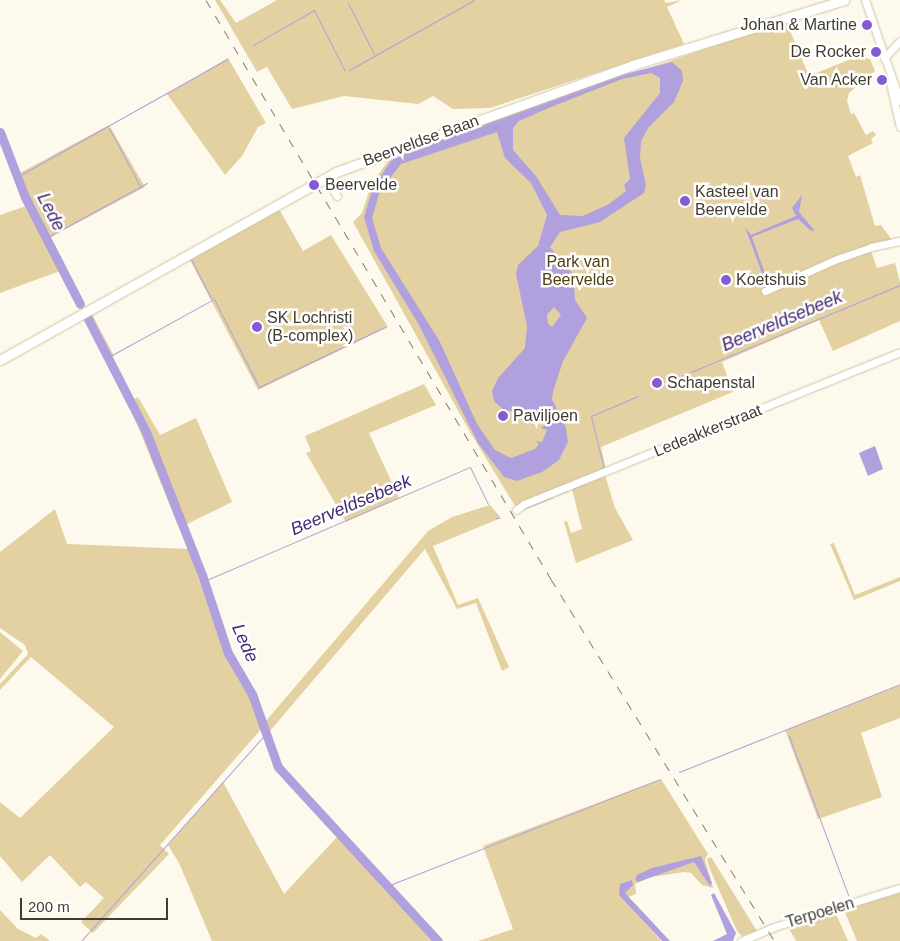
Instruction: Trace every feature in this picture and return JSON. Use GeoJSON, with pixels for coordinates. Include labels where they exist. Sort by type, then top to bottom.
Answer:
{"type":"FeatureCollection","features":[{"type":"Feature","properties":{"kind":"main road","name":"Beerveldse Baan"},"geometry":{"type":"LineString","coordinates":[[0,360],[326,177],[633,65],[844,0]]}},
{"type":"Feature","properties":{"kind":"street"},"geometry":{"type":"LineString","coordinates":[[865,0],[888,72],[900,127]]}},
{"type":"Feature","properties":{"kind":"street"},"geometry":{"type":"LineString","coordinates":[[884,58],[900,41]]}},
{"type":"Feature","properties":{"kind":"street"},"geometry":{"type":"LineString","coordinates":[[888,72],[900,101]]}},
{"type":"Feature","properties":{"kind":"street"},"geometry":{"type":"LineString","coordinates":[[326,177],[337,196]]}},
{"type":"Feature","properties":{"kind":"street"},"geometry":{"type":"LineString","coordinates":[[765,291],[871,247],[900,241]]}},
{"type":"Feature","properties":{"kind":"street","name":"Ledeakkerstraat"},"geometry":{"type":"LineString","coordinates":[[516,510],[524,504],[900,352]]}},
{"type":"Feature","properties":{"kind":"street","name":"Terpoelen"},"geometry":{"type":"LineString","coordinates":[[741,941],[768,929],[900,888]]}},
{"type":"Feature","properties":{"kind":"green space"},"geometry":{"type":"Polygon","coordinates":[[[215,0],[220,0],[236,23],[277,0],[664,0],[666,3],[682,0],[667,7],[684,44],[490,108],[453,109],[433,96],[418,104],[344,96],[292,109],[267,67],[257,72],[215,0]]]}},
{"type":"Feature","properties":{"kind":"green space","name":"Park van Beervelde"},"geometry":{"type":"Polygon","coordinates":[[[786,21],[809,76],[858,56],[870,59],[875,71],[849,93],[847,101],[851,114],[854,113],[866,135],[873,131],[876,135],[871,139],[873,143],[848,156],[856,177],[860,175],[875,226],[881,225],[892,240],[869,245],[877,268],[895,263],[900,282],[900,321],[833,351],[819,320],[722,362],[733,392],[601,447],[606,470],[515,506],[470,432],[353,222],[362,213],[371,185],[390,158],[786,21]]]}},
{"type":"Feature","properties":{"kind":"green space"},"geometry":{"type":"Polygon","coordinates":[[[228,58],[266,123],[258,127],[242,156],[225,175],[167,94],[228,58]]]}},
{"type":"Feature","properties":{"kind":"green space"},"geometry":{"type":"Polygon","coordinates":[[[109,125],[145,187],[49,238],[18,174],[109,125]]]}},
{"type":"Feature","properties":{"kind":"green space"},"geometry":{"type":"Polygon","coordinates":[[[26,206],[60,271],[0,293],[0,215],[26,206]]]}},
{"type":"Feature","properties":{"kind":"green space"},"geometry":{"type":"Polygon","coordinates":[[[278,207],[303,251],[331,235],[388,327],[258,390],[190,260],[95,312],[278,207]]]}},
{"type":"Feature","properties":{"kind":"green space"},"geometry":{"type":"Polygon","coordinates":[[[92,314],[114,356],[107,360],[85,318],[92,314]]]}},
{"type":"Feature","properties":{"kind":"green space"},"geometry":{"type":"Polygon","coordinates":[[[424,384],[436,405],[369,433],[399,498],[346,522],[306,453],[311,451],[305,436],[424,384]]]}},
{"type":"Feature","properties":{"kind":"green space"},"geometry":{"type":"Polygon","coordinates":[[[138,397],[160,435],[196,418],[232,502],[179,528],[128,402],[138,397]]]}},
{"type":"Feature","properties":{"kind":"green space"},"geometry":{"type":"Polygon","coordinates":[[[605,475],[615,508],[633,540],[576,563],[564,522],[567,521],[571,533],[582,529],[572,489],[605,475]]]}},
{"type":"Feature","properties":{"kind":"green space"},"geometry":{"type":"Polygon","coordinates":[[[490,505],[501,518],[433,546],[458,605],[478,598],[509,667],[502,671],[476,603],[457,609],[425,549],[269,732],[265,722],[428,531],[452,517],[490,505]]]}},
{"type":"Feature","properties":{"kind":"green space"},"geometry":{"type":"Polygon","coordinates":[[[55,509],[67,544],[188,549],[220,640],[250,696],[262,728],[160,845],[169,854],[93,933],[81,922],[104,898],[86,882],[80,887],[50,855],[22,882],[0,856],[0,802],[20,818],[114,727],[31,657],[0,690],[0,684],[28,654],[25,645],[0,628],[0,552],[55,509]]]}},
{"type":"Feature","properties":{"kind":"green space"},"geometry":{"type":"Polygon","coordinates":[[[834,543],[855,595],[900,577],[900,581],[854,600],[830,544],[834,543]]]}},
{"type":"Feature","properties":{"kind":"green space"},"geometry":{"type":"Polygon","coordinates":[[[0,632],[23,651],[0,679],[0,632]]]}},
{"type":"Feature","properties":{"kind":"green space"},"geometry":{"type":"Polygon","coordinates":[[[900,685],[900,718],[861,733],[882,797],[818,819],[785,730],[900,685]]]}},
{"type":"Feature","properties":{"kind":"green space"},"geometry":{"type":"Polygon","coordinates":[[[661,779],[708,854],[705,859],[713,888],[702,885],[691,873],[684,872],[651,877],[635,884],[636,894],[624,899],[661,941],[478,941],[513,929],[483,846],[661,779]]]}},
{"type":"Feature","properties":{"kind":"green space"},"geometry":{"type":"Polygon","coordinates":[[[223,782],[284,894],[337,837],[435,941],[212,941],[179,863],[168,845],[223,782]]]}},
{"type":"Feature","properties":{"kind":"green space"},"geometry":{"type":"Polygon","coordinates":[[[711,857],[757,931],[742,936],[737,931],[709,867],[707,859],[711,857]]]}},
{"type":"Feature","properties":{"kind":"green space"},"geometry":{"type":"Polygon","coordinates":[[[900,892],[900,941],[857,941],[844,910],[900,892]]]}},
{"type":"Feature","properties":{"kind":"green space"},"geometry":{"type":"Polygon","coordinates":[[[0,910],[18,929],[36,938],[41,934],[50,941],[0,941],[0,910]]]}},
{"type":"Feature","properties":{"kind":"green space"},"geometry":{"type":"Polygon","coordinates":[[[835,912],[848,941],[796,941],[788,927],[835,912]]]}},
{"type":"Feature","properties":{"kind":"shaded area"},"geometry":{"type":"Polygon","coordinates":[[[672,62],[682,71],[683,81],[674,102],[648,128],[641,141],[640,158],[646,185],[644,193],[600,222],[560,232],[550,247],[573,274],[575,300],[587,318],[563,361],[553,392],[552,399],[566,428],[568,442],[559,460],[542,472],[517,481],[504,477],[478,443],[419,325],[374,251],[364,217],[373,187],[391,161],[401,154],[621,75],[672,62]],[[651,73],[622,79],[551,107],[519,121],[513,128],[513,150],[536,176],[560,215],[583,216],[609,204],[626,191],[624,185],[630,179],[624,138],[660,93],[660,78],[651,73]],[[497,132],[401,164],[380,191],[372,218],[381,248],[440,342],[477,424],[495,450],[511,458],[535,449],[539,444],[536,441],[542,442],[547,430],[541,428],[547,423],[538,412],[505,411],[494,401],[492,391],[498,378],[525,348],[527,326],[516,274],[518,265],[538,246],[547,215],[531,183],[505,158],[497,132]],[[554,307],[547,315],[548,324],[552,327],[561,315],[554,307]]]}},
{"type":"Feature","properties":{"kind":"shaded area"},"geometry":{"type":"Polygon","coordinates":[[[802,195],[799,212],[815,231],[810,230],[798,219],[752,237],[769,285],[767,287],[745,227],[751,235],[796,216],[792,208],[802,195]]]}},
{"type":"Feature","properties":{"kind":"shaded area"},"geometry":{"type":"Polygon","coordinates":[[[875,446],[883,469],[868,476],[859,453],[875,446]]]}},
{"type":"Feature","properties":{"kind":"shaded area"},"geometry":{"type":"Polygon","coordinates":[[[701,856],[712,883],[710,886],[694,862],[638,882],[635,880],[637,875],[652,868],[701,856]]]}},
{"type":"Feature","properties":{"kind":"shaded area"},"geometry":{"type":"Polygon","coordinates":[[[632,880],[633,885],[625,893],[670,941],[662,941],[619,895],[620,884],[632,880]]]}},
{"type":"Feature","properties":{"kind":"shaded area"},"geometry":{"type":"Polygon","coordinates":[[[714,893],[736,933],[733,941],[713,941],[727,934],[711,895],[714,893]]]}},
{"type":"Feature","properties":{"kind":"waterway"},"geometry":{"type":"LineString","coordinates":[[349,70],[474,0]]}},
{"type":"Feature","properties":{"kind":"waterway"},"geometry":{"type":"LineString","coordinates":[[348,3],[374,54]]}},
{"type":"Feature","properties":{"kind":"waterway"},"geometry":{"type":"LineString","coordinates":[[253,45],[314,10],[345,71]]}},
{"type":"Feature","properties":{"kind":"waterway"},"geometry":{"type":"LineString","coordinates":[[17,177],[227,59]]}},
{"type":"Feature","properties":{"kind":"waterway"},"geometry":{"type":"LineString","coordinates":[[109,128],[140,186]]}},
{"type":"Feature","properties":{"kind":"waterway","name":"Lede"},"geometry":{"type":"LineString","coordinates":[[0,132],[25,197],[80,304]]}},
{"type":"Feature","properties":{"kind":"waterway"},"geometry":{"type":"LineString","coordinates":[[46,238],[147,183]]}},
{"type":"Feature","properties":{"kind":"waterway"},"geometry":{"type":"LineString","coordinates":[[191,259],[211,298]]}},
{"type":"Feature","properties":{"kind":"waterway","name":"Beerveldsebeek"},"geometry":{"type":"LineString","coordinates":[[674,379],[900,285]]}},
{"type":"Feature","properties":{"kind":"waterway"},"geometry":{"type":"LineString","coordinates":[[112,355],[214,299],[259,387],[385,327]]}},
{"type":"Feature","properties":{"kind":"waterway","name":"Lede"},"geometry":{"type":"LineString","coordinates":[[87,317],[146,432],[202,575],[228,653],[252,694],[278,767],[438,941]]}},
{"type":"Feature","properties":{"kind":"waterway","name":"Beerveldsebeek"},"geometry":{"type":"LineString","coordinates":[[604,469],[591,416],[638,396]]}},
{"type":"Feature","properties":{"kind":"waterway","name":"Beerveldsebeek"},"geometry":{"type":"LineString","coordinates":[[204,581],[470,467],[488,504]]}},
{"type":"Feature","properties":{"kind":"waterway","name":"Beerveldsebeek"},"geometry":{"type":"LineString","coordinates":[[572,489],[590,481]]}},
{"type":"Feature","properties":{"kind":"waterway","name":"Beerveldsebeek"},"geometry":{"type":"LineString","coordinates":[[556,495],[567,491]]}},
{"type":"Feature","properties":{"kind":"waterway","name":"Beerveldsebeek"},"geometry":{"type":"LineString","coordinates":[[523,509],[553,497]]}},
{"type":"Feature","properties":{"kind":"waterway"},"geometry":{"type":"LineString","coordinates":[[679,772],[900,684]]}},
{"type":"Feature","properties":{"kind":"waterway"},"geometry":{"type":"LineString","coordinates":[[81,941],[266,733]]}},
{"type":"Feature","properties":{"kind":"waterway"},"geometry":{"type":"LineString","coordinates":[[789,736],[848,895]]}},
{"type":"Feature","properties":{"kind":"waterway"},"geometry":{"type":"LineString","coordinates":[[387,886],[660,779]]}},
{"type":"Feature","properties":{"kind":"railway"},"geometry":{"type":"LineString","coordinates":[[206,0],[551,579],[775,941]]}},
{"type":"Feature","properties":{"kind":"place","name":"Johan & Martine"},"geometry":{"type":"Point","coordinates":[867,25]}},
{"type":"Feature","properties":{"kind":"place","name":"De Rocker"},"geometry":{"type":"Point","coordinates":[876,52]}},
{"type":"Feature","properties":{"kind":"place","name":"Van Acker"},"geometry":{"type":"Point","coordinates":[882,80]}},
{"type":"Feature","properties":{"kind":"place","name":"Beervelde"},"geometry":{"type":"Point","coordinates":[314,185]}},
{"type":"Feature","properties":{"kind":"place","name":"Kasteel van Beervelde"},"geometry":{"type":"Point","coordinates":[685,201]}},
{"type":"Feature","properties":{"kind":"place","name":"Koetshuis"},"geometry":{"type":"Point","coordinates":[726,280]}},
{"type":"Feature","properties":{"kind":"place","name":"SK Lochristi (B-complex)"},"geometry":{"type":"Point","coordinates":[257,327]}},
{"type":"Feature","properties":{"kind":"place","name":"Schapenstal"},"geometry":{"type":"Point","coordinates":[657,383]}},
{"type":"Feature","properties":{"kind":"place","name":"Paviljoen"},"geometry":{"type":"Point","coordinates":[503,416]}}]}
